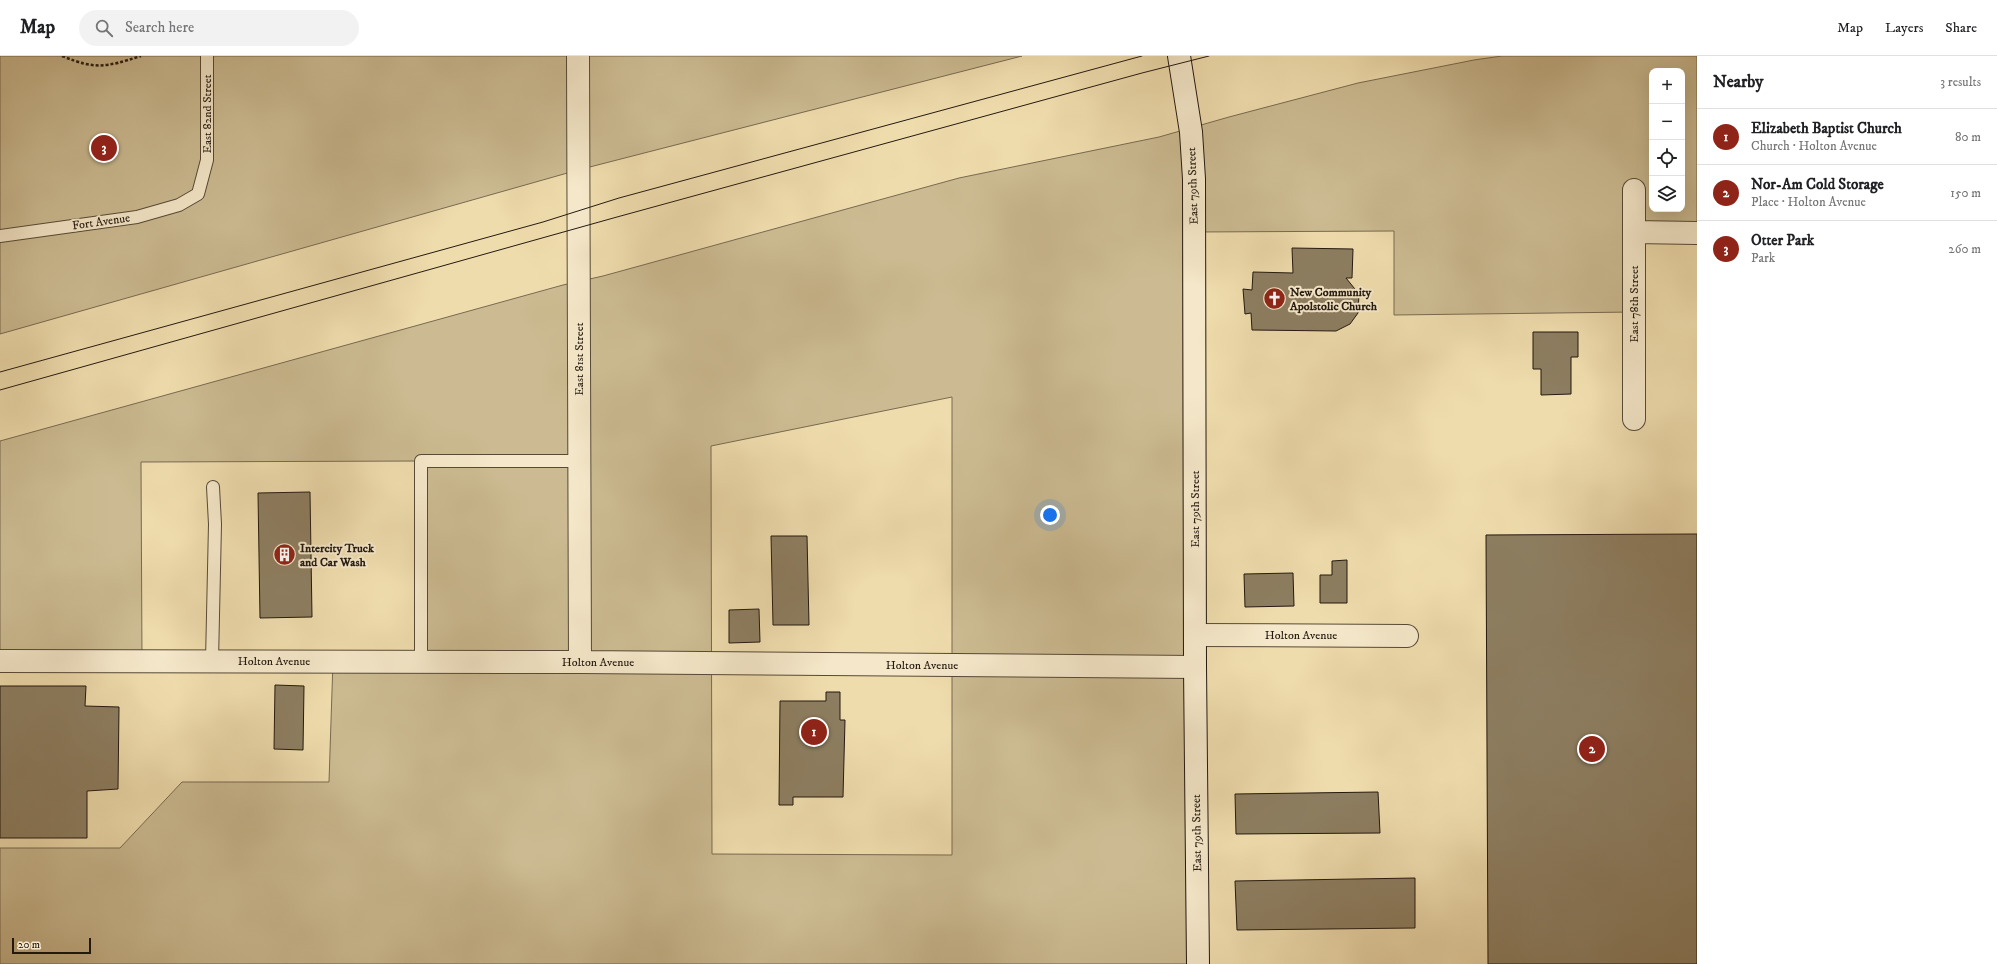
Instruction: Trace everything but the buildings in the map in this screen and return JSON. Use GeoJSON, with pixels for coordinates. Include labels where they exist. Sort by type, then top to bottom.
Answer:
{"type":"FeatureCollection","features":[{"type":"Feature","properties":{"kind":"street","name":"East 81st Street"},"geometry":{"type":"LineString","coordinates":[[578,56],[580,662]]}},
{"type":"Feature","properties":{"kind":"street","name":"East 79th Street"},"geometry":{"type":"LineString","coordinates":[[1179,56],[1191,132],[1194,179],[1195,667],[1198,964]]}},
{"type":"Feature","properties":{"kind":"street","name":"East 78th Street"},"geometry":{"type":"LineString","coordinates":[[1634,190],[1634,419]]}},
{"type":"Feature","properties":{"kind":"street"},"geometry":{"type":"LineString","coordinates":[[1634,232],[1697,233]]}},
{"type":"Feature","properties":{"kind":"street","name":"Holton Avenue"},"geometry":{"type":"LineString","coordinates":[[1195,635],[1408,636]]}},
{"type":"Feature","properties":{"kind":"street","name":"Holton Avenue"},"geometry":{"type":"LineString","coordinates":[[0,661],[580,662],[1195,667]]}},
{"type":"Feature","properties":{"kind":"lane","name":"East 82nd Street"},"geometry":{"type":"LineString","coordinates":[[198,194],[208,160],[206,56]]}},
{"type":"Feature","properties":{"kind":"lane","name":"Fort Avenue"},"geometry":{"type":"LineString","coordinates":[[0,236],[137,217],[179,205],[198,194]]}},
{"type":"Feature","properties":{"kind":"lane"},"geometry":{"type":"LineString","coordinates":[[421,662],[421,461],[580,461]]}},
{"type":"Feature","properties":{"kind":"lane"},"geometry":{"type":"LineString","coordinates":[[212,661],[215,524],[213,487]]}},
{"type":"Feature","properties":{"kind":"path"},"geometry":{"type":"LineString","coordinates":[[62,56],[84,65],[110,66],[140,56]]}},
{"type":"Feature","properties":{"kind":"shaded area"},"geometry":{"type":"Polygon","coordinates":[[[0,56],[1022,56],[578,170],[0,334],[0,56]]]}},
{"type":"Feature","properties":{"kind":"shaded area"},"geometry":{"type":"Polygon","coordinates":[[[1502,56],[1697,56],[1697,233],[1634,232],[1634,312],[1394,315],[1394,231],[1195,232],[1198,964],[0,964],[0,848],[120,848],[182,782],[329,782],[333,661],[420,662],[421,461],[141,462],[142,661],[0,661],[0,441],[563,285],[603,276],[959,178],[1159,137],[1358,83],[1474,60],[1502,56]],[[952,397],[711,446],[712,854],[952,855],[952,397]]]}},
{"type":"Feature","properties":{"kind":"tram line"},"geometry":{"type":"LineString","coordinates":[[0,372],[543,222],[619,198],[1142,56]]}},
{"type":"Feature","properties":{"kind":"tram line"},"geometry":{"type":"LineString","coordinates":[[0,390],[617,217],[1209,56]]}},
{"type":"Feature","properties":{"kind":"place","name":"Otter Park"},"geometry":{"type":"Point","coordinates":[104,148]}},
{"type":"Feature","properties":{"kind":"place","name":"New Community Apolstolic Church"},"geometry":{"type":"Point","coordinates":[1274,299]}},
{"type":"Feature","properties":{"kind":"place","name":"Intercity Truck and Car Wash"},"geometry":{"type":"Point","coordinates":[285,555]}},
{"type":"Feature","properties":{"kind":"place","name":"Elizabeth Baptist Church"},"geometry":{"type":"Point","coordinates":[814,732]}},
{"type":"Feature","properties":{"kind":"place","name":"Nor-Am Cold Storage"},"geometry":{"type":"Point","coordinates":[1592,749]}}]}
